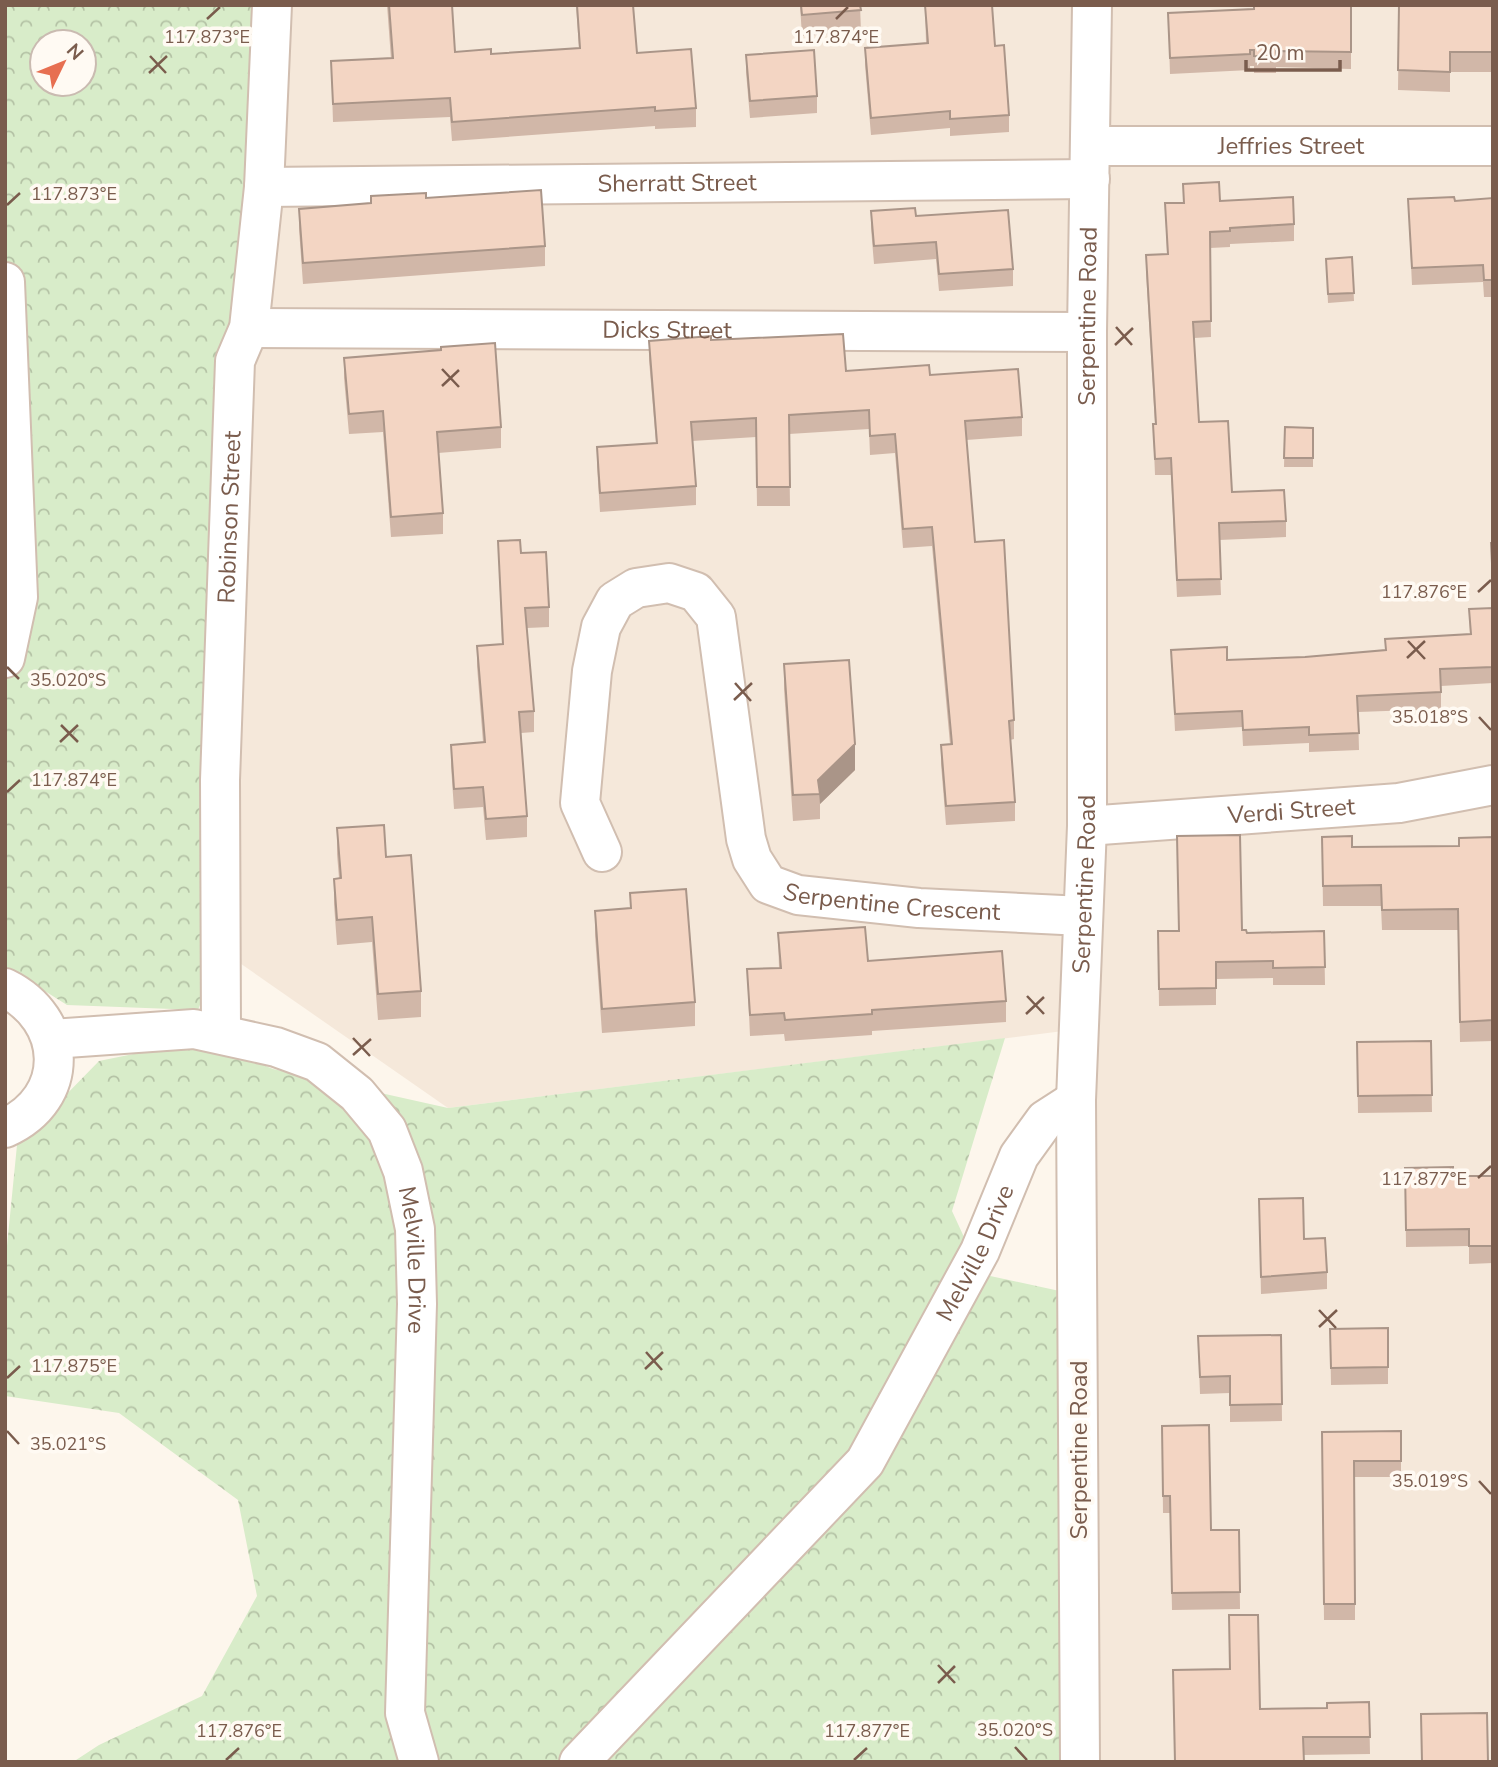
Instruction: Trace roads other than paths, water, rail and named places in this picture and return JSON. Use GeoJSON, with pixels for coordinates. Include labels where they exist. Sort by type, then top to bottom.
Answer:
{"type":"FeatureCollection","features":[{"type":"Feature","properties":{"kind":"street","name":"Robinson Street"},"geometry":{"type":"LineString","coordinates":[[221,1033],[220,780],[235,361],[249,328],[264,187],[272,5]]}},
{"type":"Feature","properties":{"kind":"street","name":"Serpentine Road"},"geometry":{"type":"LineString","coordinates":[[1080,1762],[1076,1100],[1087,826],[1087,332],[1092,5]]}},
{"type":"Feature","properties":{"kind":"street","name":"Jeffries Street"},"geometry":{"type":"LineString","coordinates":[[1090,162],[1493,146]]}},
{"type":"Feature","properties":{"kind":"street","name":"Sherratt Street"},"geometry":{"type":"LineString","coordinates":[[264,187],[1090,162]]}},
{"type":"Feature","properties":{"kind":"street"},"geometry":{"type":"LineString","coordinates":[[5,282],[18,597],[5,658]]}},
{"type":"Feature","properties":{"kind":"street","name":"Dicks Street"},"geometry":{"type":"LineString","coordinates":[[249,328],[1087,332]]}},
{"type":"Feature","properties":{"kind":"street","name":"Serpentine Crescent"},"geometry":{"type":"LineString","coordinates":[[602,852],[580,803],[592,671],[601,627],[615,601],[636,588],[669,583],[696,592],[716,617],[746,839],[752,859],[768,884],[798,895],[919,908],[1083,916]]}},
{"type":"Feature","properties":{"kind":"street","name":"Verdi Street"},"geometry":{"type":"LineString","coordinates":[[1087,826],[1399,803],[1493,785]]}},
{"type":"Feature","properties":{"kind":"street"},"geometry":{"type":"LineString","coordinates":[[5,988],[35,1008],[52,1040],[53,1071],[44,1094],[30,1113],[5,1128]]}},
{"type":"Feature","properties":{"kind":"street","name":"Melville Drive"},"geometry":{"type":"LineString","coordinates":[[52,1040],[194,1029],[276,1047],[317,1062],[356,1094],[387,1130],[403,1171],[415,1229],[417,1304],[405,1713],[419,1762]]}},
{"type":"Feature","properties":{"kind":"street","name":"Melville Drive"},"geometry":{"type":"LineString","coordinates":[[579,1762],[865,1462],[980,1251],[1018,1156],[1045,1120],[1076,1100]]}}]}
